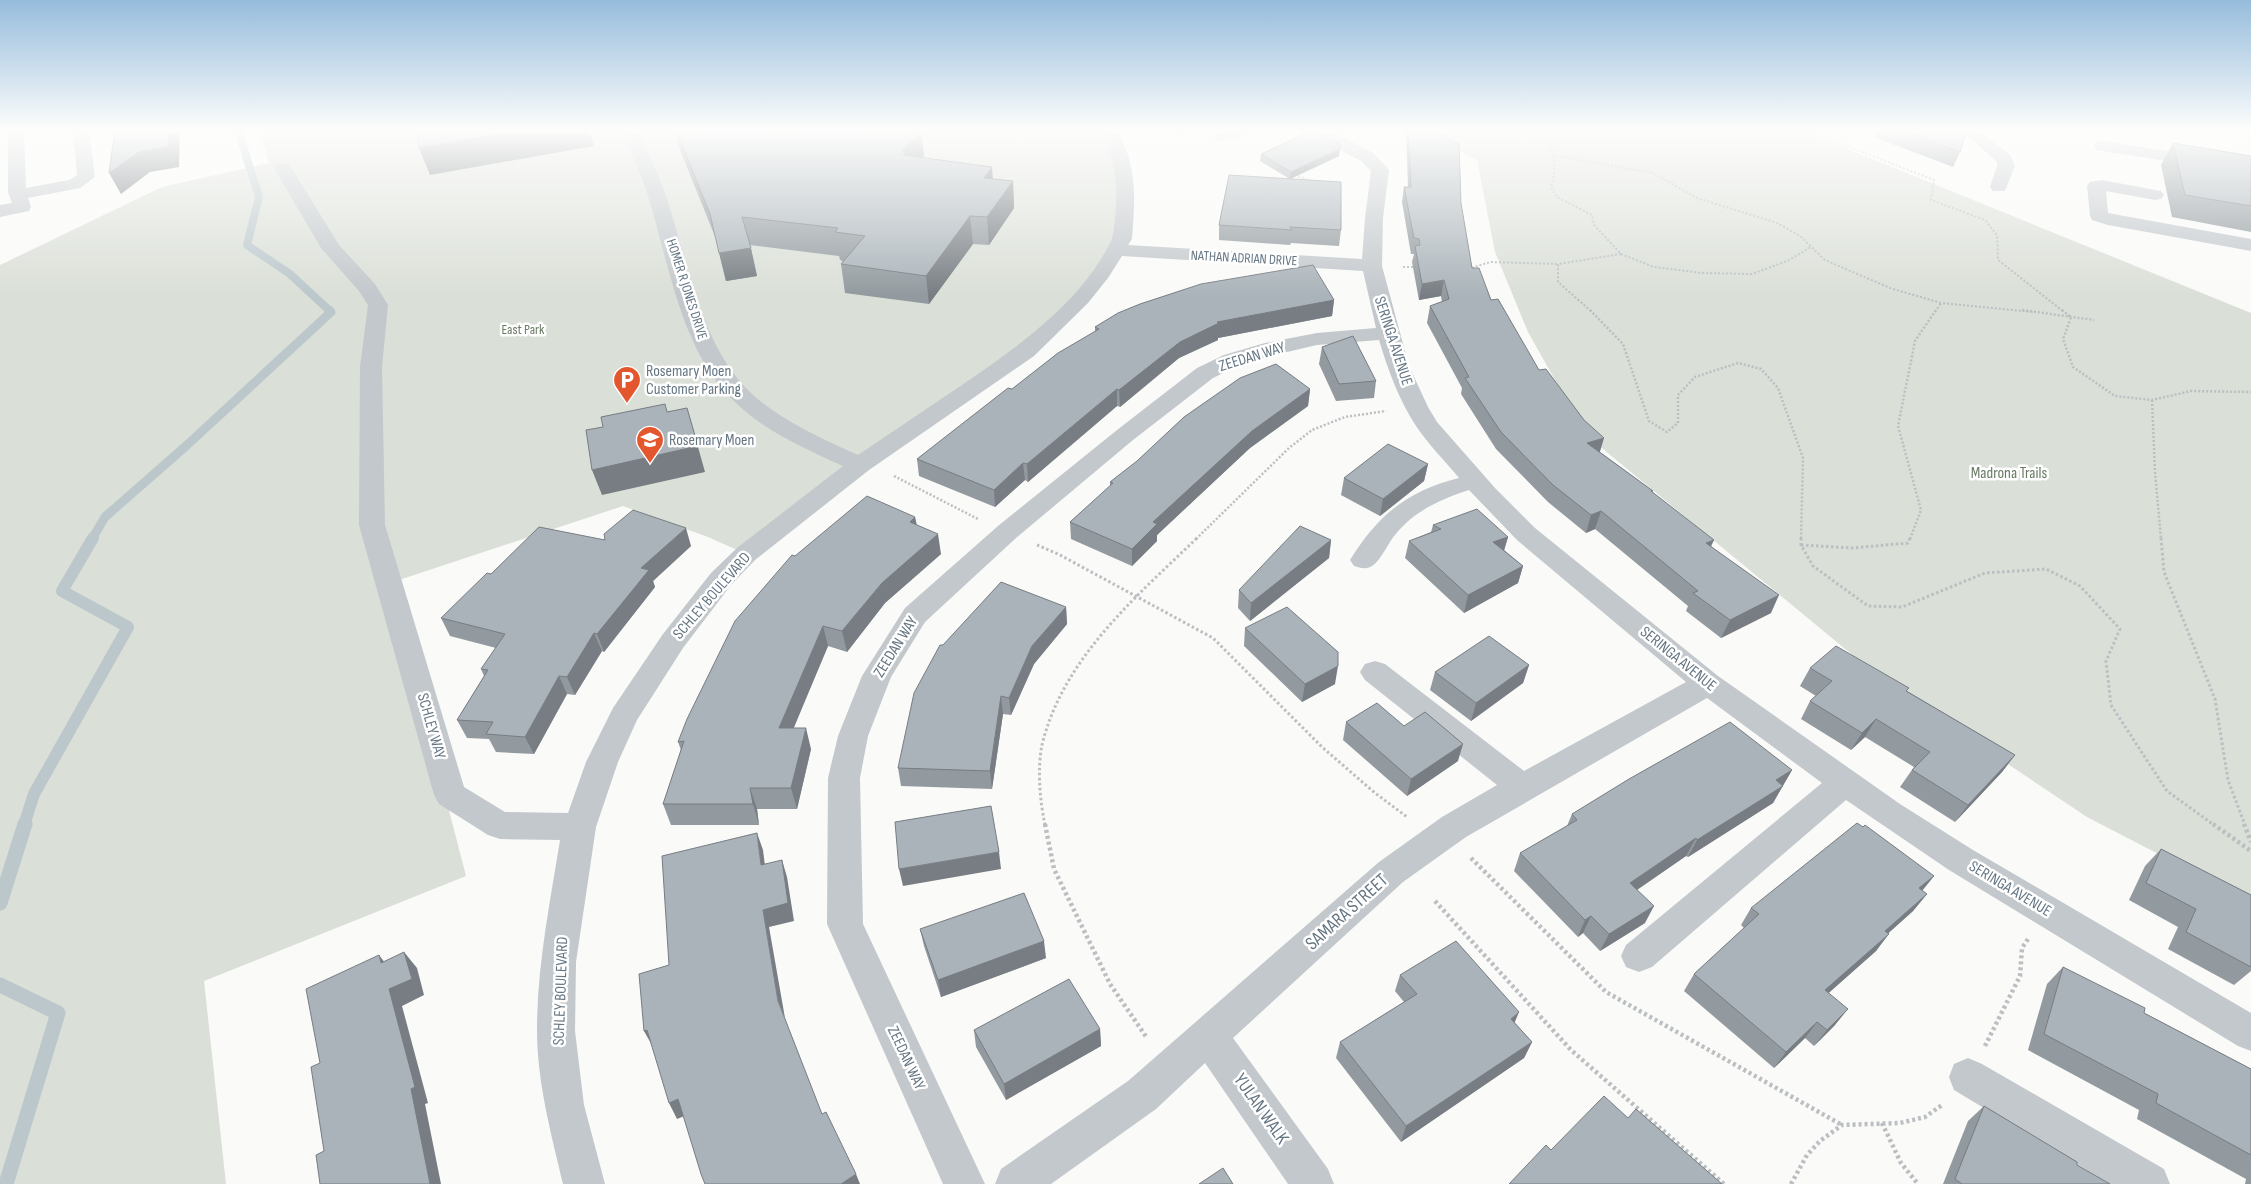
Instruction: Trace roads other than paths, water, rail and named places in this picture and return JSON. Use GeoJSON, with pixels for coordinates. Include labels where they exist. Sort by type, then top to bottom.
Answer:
{"type":"FeatureCollection","features":[{"type":"Feature","properties":{"kind":"street"},"geometry":{"type":"LineString","coordinates":[[0,211],[22,206],[18,195],[18,185]]}},
{"type":"Feature","properties":{"kind":"street"},"geometry":{"type":"LineString","coordinates":[[18,195],[68,185]]}},
{"type":"Feature","properties":{"kind":"street","name":"SCHLEY WAY"},"geometry":{"type":"LineString","coordinates":[[293,185],[331,248],[368,288],[378,306],[371,367],[372,525],[450,795],[500,825],[579,827]]}},
{"type":"Feature","properties":{"kind":"street","name":"HOMER R JONES DRIVE"},"geometry":{"type":"LineString","coordinates":[[653,185],[699,332],[716,365],[742,397],[762,413],[862,463]]}},
{"type":"Feature","properties":{"kind":"street","name":"SCHLEY BOULEVARD"},"geometry":{"type":"LineString","coordinates":[[584,1184],[564,1105],[556,1031],[558,962],[579,827],[602,762],[624,716],[673,641],[722,579],[746,554],[862,463],[1026,350],[1081,299],[1101,274],[1122,239],[1126,185]]}},
{"type":"Feature","properties":{"kind":"street","name":"SERINGA AVENUE"},"geometry":{"type":"LineString","coordinates":[[1378,185],[1374,218],[1372,266],[1398,366],[1416,407],[1428,426],[1475,481],[1526,534],[1708,684],[1846,782],[1961,860],[2251,1033]]}},
{"type":"Feature","properties":{"kind":"street"},"geometry":{"type":"LineString","coordinates":[[2100,185],[2096,186],[2100,216],[2251,245]]}},
{"type":"Feature","properties":{"kind":"street"},"geometry":{"type":"LineString","coordinates":[[2103,185],[2155,195]]}},
{"type":"Feature","properties":{"kind":"street","name":"NATHAN ADRIAN DRIVE"},"geometry":{"type":"LineString","coordinates":[[1116,250],[1372,266]]}},
{"type":"Feature","properties":{"kind":"street","name":"ZEEDAN WAY"},"geometry":{"type":"LineString","coordinates":[[964,1184],[845,924],[844,778],[852,736],[877,676],[914,615],[1006,533],[1125,435],[1205,373],[1232,360],[1265,350],[1316,340],[1388,333]]}},
{"type":"Feature","properties":{"kind":"street"},"geometry":{"type":"LineString","coordinates":[[1363,560],[1390,524],[1422,499],[1451,487],[1475,481]]}},
{"type":"Feature","properties":{"kind":"street"},"geometry":{"type":"LineString","coordinates":[[1374,672],[1522,787]]}},
{"type":"Feature","properties":{"kind":"street","name":"SAMARA STREET"},"geometry":{"type":"LineString","coordinates":[[1016,1184],[1142,1095],[1391,872],[1436,839],[1522,787],[1708,684]]}},
{"type":"Feature","properties":{"kind":"street"},"geometry":{"type":"LineString","coordinates":[[1639,956],[1846,782]]}},
{"type":"Feature","properties":{"kind":"street","name":"YULAN WALK"},"geometry":{"type":"LineString","coordinates":[[1208,1035],[1313,1184]]}},
{"type":"Feature","properties":{"kind":"street"},"geometry":{"type":"LineString","coordinates":[[1968,1077],[2149,1184]]}},
{"type":"Feature","properties":{"kind":"waterway"},"geometry":{"type":"LineString","coordinates":[[255,185],[259,197],[247,245],[290,274],[331,312]]}},
{"type":"Feature","properties":{"kind":"waterway"},"geometry":{"type":"LineString","coordinates":[[92,539],[105,517],[186,446],[331,312]]}},
{"type":"Feature","properties":{"kind":"waterway"},"geometry":{"type":"LineString","coordinates":[[24,825],[34,794],[128,627],[62,591],[93,538]]}},
{"type":"Feature","properties":{"kind":"waterway"},"geometry":{"type":"LineString","coordinates":[[0,903],[25,824]]}},
{"type":"Feature","properties":{"kind":"waterway"},"geometry":{"type":"LineString","coordinates":[[0,985],[58,1013],[6,1184]]}},
{"type":"Feature","properties":{"kind":"place","name":"Rosemary Moen Customer Parking"},"geometry":{"type":"Point","coordinates":[627,404]}},
{"type":"Feature","properties":{"kind":"place","name":"Rosemary Moen"},"geometry":{"type":"Point","coordinates":[650,464]}},
{"type":"Feature","properties":{"kind":"park label","name":"East Park"},"geometry":{"type":"Point","coordinates":[523,329]}},
{"type":"Feature","properties":{"kind":"park label","name":"Madrona Trails"},"geometry":{"type":"Point","coordinates":[2009,473]}}]}
